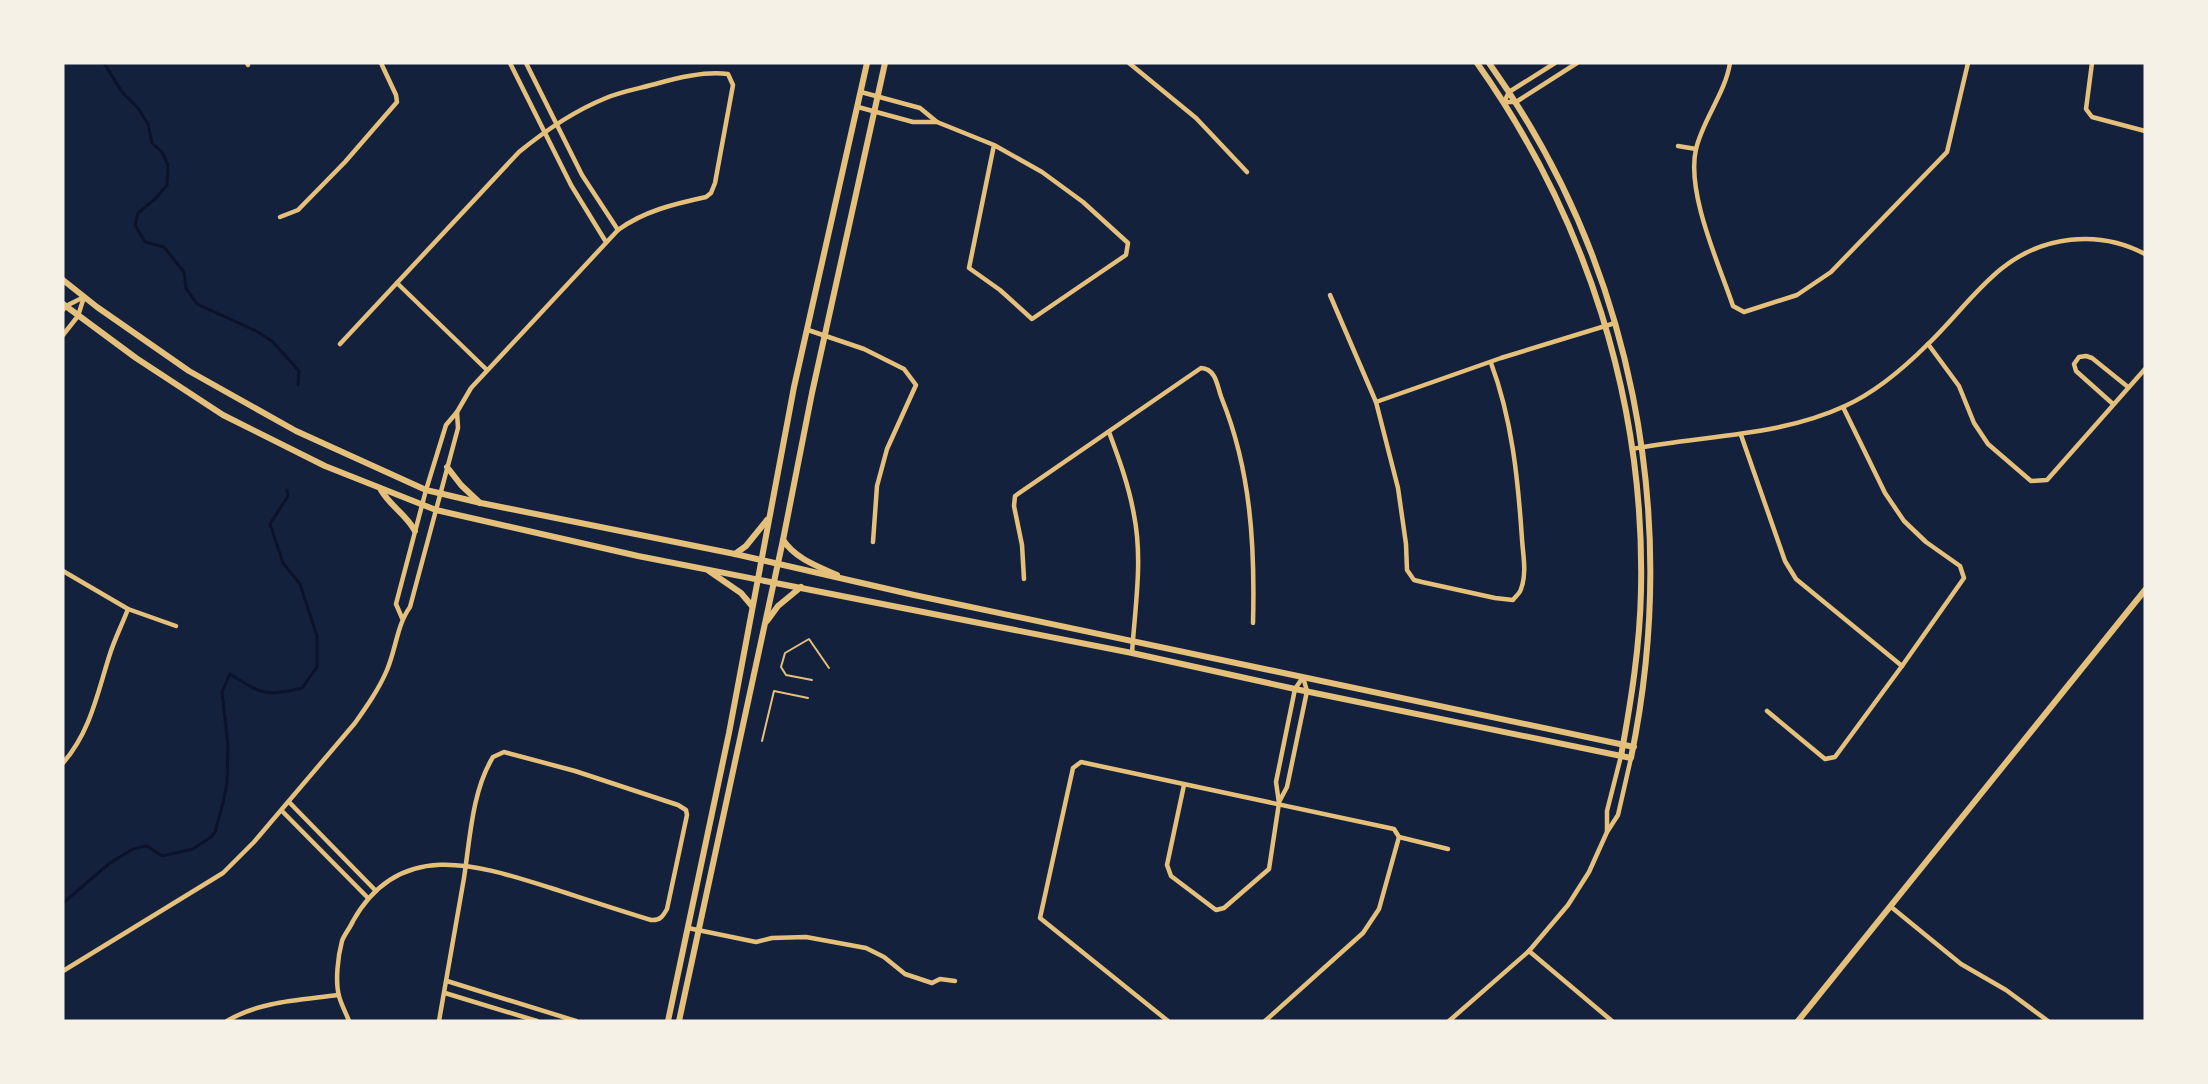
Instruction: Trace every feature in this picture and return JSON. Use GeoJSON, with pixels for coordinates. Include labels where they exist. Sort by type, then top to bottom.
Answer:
{"type":"FeatureCollection","features":[{"type":"Feature","properties":{"kind":"street"},"geometry":{"type":"LineString","coordinates":[[280,216],[298,210],[345,162],[398,102],[381,63]]}},
{"type":"Feature","properties":{"kind":"street"},"geometry":{"type":"LineString","coordinates":[[510,63],[571,185],[606,242]]}},
{"type":"Feature","properties":{"kind":"street"},"geometry":{"type":"LineString","coordinates":[[526,63],[582,175],[618,230]]}},
{"type":"Feature","properties":{"kind":"street"},"geometry":{"type":"LineString","coordinates":[[668,1021],[729,733],[794,387],[867,63]]}},
{"type":"Feature","properties":{"kind":"street"},"geometry":{"type":"LineString","coordinates":[[679,1021],[885,63]]}},
{"type":"Feature","properties":{"kind":"street"},"geometry":{"type":"LineString","coordinates":[[1129,63],[1196,118],[1248,172]]}},
{"type":"Feature","properties":{"kind":"street"},"geometry":{"type":"LineString","coordinates":[[1477,63],[1529,144],[1582,255],[1621,386],[1632,449],[1639,506],[1641,591],[1634,676],[1623,744],[1607,811],[1607,832]]}},
{"type":"Feature","properties":{"kind":"street"},"geometry":{"type":"LineString","coordinates":[[1449,1021],[1529,951],[1568,905],[1589,872],[1607,832],[1618,815],[1634,747],[1646,662],[1651,588],[1649,516],[1643,447],[1615,323],[1591,253],[1567,196],[1516,102],[1489,63]]}},
{"type":"Feature","properties":{"kind":"street"},"geometry":{"type":"LineString","coordinates":[[1504,102],[1509,92],[1555,63]]}},
{"type":"Feature","properties":{"kind":"street"},"geometry":{"type":"LineString","coordinates":[[1504,102],[1516,102],[1577,63]]}},
{"type":"Feature","properties":{"kind":"street"},"geometry":{"type":"LineString","coordinates":[[1730,63],[1696,149],[1696,189],[1733,306],[1744,312],[1797,295],[1831,272],[1947,152],[1968,63]]}},
{"type":"Feature","properties":{"kind":"street"},"geometry":{"type":"LineString","coordinates":[[2092,63],[2086,109],[2092,117],[2145,131]]}},
{"type":"Feature","properties":{"kind":"street"},"geometry":{"type":"LineString","coordinates":[[340,344],[519,152],[544,133],[607,97],[673,79],[717,73],[728,74],[733,85],[711,194],[650,212],[618,230],[471,388],[457,412],[446,425],[396,604],[402,618]]}},
{"type":"Feature","properties":{"kind":"street"},"geometry":{"type":"LineString","coordinates":[[861,92],[920,108],[937,122],[994,145],[1042,171],[1083,202],[1128,243],[1126,255],[1032,319],[1000,290],[969,268],[994,145]]}},
{"type":"Feature","properties":{"kind":"street"},"geometry":{"type":"LineString","coordinates":[[858,106],[912,122],[937,122]]}},
{"type":"Feature","properties":{"kind":"street"},"geometry":{"type":"LineString","coordinates":[[1677,146],[1696,149]]}},
{"type":"Feature","properties":{"kind":"street"},"geometry":{"type":"LineString","coordinates":[[1632,449],[1741,435],[1809,420],[1843,407],[1871,392],[1928,344],[2000,269],[2038,247],[2076,238],[2097,238],[2120,243],[2145,254]]}},
{"type":"Feature","properties":{"kind":"street"},"geometry":{"type":"LineString","coordinates":[[63,280],[151,346],[209,382],[296,431],[426,490],[1634,747]]}},
{"type":"Feature","properties":{"kind":"street"},"geometry":{"type":"LineString","coordinates":[[397,283],[487,370]]}},
{"type":"Feature","properties":{"kind":"street"},"geometry":{"type":"LineString","coordinates":[[1330,295],[1376,402],[1398,488],[1407,570],[1414,580],[1513,600],[1521,591],[1524,575],[1517,478],[1512,438],[1500,388],[1491,363]]}},
{"type":"Feature","properties":{"kind":"street"},"geometry":{"type":"LineString","coordinates":[[64,307],[84,297]]}},
{"type":"Feature","properties":{"kind":"street"},"geometry":{"type":"LineString","coordinates":[[63,335],[78,316],[84,297]]}},
{"type":"Feature","properties":{"kind":"street"},"geometry":{"type":"LineString","coordinates":[[64,307],[136,358],[224,415],[304,456],[381,490],[436,510],[638,556],[758,578],[942,617],[1132,652],[1295,689],[1631,758]]}},
{"type":"Feature","properties":{"kind":"street"},"geometry":{"type":"LineString","coordinates":[[1376,402],[1615,323]]}},
{"type":"Feature","properties":{"kind":"street"},"geometry":{"type":"LineString","coordinates":[[808,330],[864,349],[904,369],[916,385],[887,449],[877,486],[873,542]]}},
{"type":"Feature","properties":{"kind":"street"},"geometry":{"type":"LineString","coordinates":[[1928,344],[1959,386],[1974,423],[1988,444],[2031,481],[2047,480],[2145,369]]}},
{"type":"Feature","properties":{"kind":"street"},"geometry":{"type":"LineString","coordinates":[[2114,404],[2076,371],[2074,364],[2079,357],[2091,358],[2128,387]]}},
{"type":"Feature","properties":{"kind":"street"},"geometry":{"type":"LineString","coordinates":[[1024,579],[1022,545],[1014,506],[1015,496],[1201,368],[1207,368],[1213,373],[1238,446],[1250,506],[1254,570],[1253,623]]}},
{"type":"Feature","properties":{"kind":"street"},"geometry":{"type":"LineString","coordinates":[[1767,711],[1825,759],[1835,757],[1964,578],[1960,566],[1926,542],[1904,521],[1885,493],[1843,407]]}},
{"type":"Feature","properties":{"kind":"street"},"geometry":{"type":"LineString","coordinates":[[63,971],[223,873],[282,811],[369,704],[387,669],[402,618],[410,607],[458,428],[457,412]]}},
{"type":"Feature","properties":{"kind":"street"},"geometry":{"type":"LineString","coordinates":[[1109,432],[1123,470],[1136,528],[1137,601],[1132,652]]}},
{"type":"Feature","properties":{"kind":"street"},"geometry":{"type":"LineString","coordinates":[[1741,435],[1785,561],[1796,579],[1902,666]]}},
{"type":"Feature","properties":{"kind":"street"},"geometry":{"type":"LineString","coordinates":[[447,467],[461,485],[481,503]]}},
{"type":"Feature","properties":{"kind":"street"},"geometry":{"type":"LineString","coordinates":[[381,490],[386,499],[406,517],[415,531]]}},
{"type":"Feature","properties":{"kind":"street"},"geometry":{"type":"LineString","coordinates":[[735,554],[750,542],[769,517]]}},
{"type":"Feature","properties":{"kind":"street"},"geometry":{"type":"LineString","coordinates":[[783,540],[801,558],[851,582]]}},
{"type":"Feature","properties":{"kind":"street"},"geometry":{"type":"LineString","coordinates":[[706,569],[741,592],[752,606]]}},
{"type":"Feature","properties":{"kind":"street"},"geometry":{"type":"LineString","coordinates":[[63,571],[128,609],[176,626]]}},
{"type":"Feature","properties":{"kind":"street"},"geometry":{"type":"LineString","coordinates":[[765,624],[778,606],[801,587]]}},
{"type":"Feature","properties":{"kind":"street"},"geometry":{"type":"LineString","coordinates":[[1798,1021],[2145,590]]}},
{"type":"Feature","properties":{"kind":"street"},"geometry":{"type":"LineString","coordinates":[[63,764],[78,744],[89,722],[110,654],[128,609]]}},
{"type":"Feature","properties":{"kind":"street"},"geometry":{"type":"LineString","coordinates":[[1184,785],[1167,865],[1171,876],[1216,910],[1224,908],[1269,869],[1279,803],[1276,782],[1295,689],[1304,677]]}},
{"type":"Feature","properties":{"kind":"street"},"geometry":{"type":"LineString","coordinates":[[1279,803],[1287,787],[1307,691],[1304,677]]}},
{"type":"Feature","properties":{"kind":"street"},"geometry":{"type":"LineString","coordinates":[[349,1021],[338,995],[338,967],[342,941],[368,898],[396,877],[416,869],[442,864],[466,866],[525,880],[655,920],[660,919],[667,909],[687,815],[684,808],[575,771],[504,752],[493,757],[483,776],[476,806],[466,866],[445,993],[439,1021]]}},
{"type":"Feature","properties":{"kind":"street"},"geometry":{"type":"LineString","coordinates":[[1168,1021],[1040,918],[1073,768],[1081,762],[1394,828],[1399,837],[1379,909],[1363,933],[1265,1021]]}},
{"type":"Feature","properties":{"kind":"street"},"geometry":{"type":"LineString","coordinates":[[289,802],[376,891]]}},
{"type":"Feature","properties":{"kind":"street"},"geometry":{"type":"LineString","coordinates":[[282,811],[368,898]]}},
{"type":"Feature","properties":{"kind":"street"},"geometry":{"type":"LineString","coordinates":[[1399,837],[1448,849]]}},
{"type":"Feature","properties":{"kind":"street"},"geometry":{"type":"LineString","coordinates":[[1890,906],[1961,964],[2006,990],[2048,1021]]}},
{"type":"Feature","properties":{"kind":"street"},"geometry":{"type":"LineString","coordinates":[[688,928],[756,942],[772,938],[806,937],[866,948],[884,957],[905,974],[932,983],[940,979],[955,981]]}},
{"type":"Feature","properties":{"kind":"street"},"geometry":{"type":"LineString","coordinates":[[1529,951],[1612,1021]]}},
{"type":"Feature","properties":{"kind":"street"},"geometry":{"type":"LineString","coordinates":[[447,981],[576,1021]]}},
{"type":"Feature","properties":{"kind":"street"},"geometry":{"type":"LineString","coordinates":[[445,993],[537,1021]]}},
{"type":"Feature","properties":{"kind":"street"},"geometry":{"type":"LineString","coordinates":[[227,1021],[260,1006],[338,995]]}},
{"type":"Feature","properties":{"kind":"lane"},"geometry":{"type":"LineString","coordinates":[[812,680],[786,675],[782,667],[785,653],[808,639],[829,668]]}},
{"type":"Feature","properties":{"kind":"lane"},"geometry":{"type":"LineString","coordinates":[[762,741],[774,691],[808,698]]}},
{"type":"Feature","properties":{"kind":"waterway"},"geometry":{"type":"LineString","coordinates":[[104,63],[122,92],[138,108],[148,124],[152,143],[162,152],[168,165],[167,185],[138,213],[135,225],[145,242],[164,247],[184,272],[186,288],[197,304],[256,331],[272,341],[299,371],[298,385]]}},
{"type":"Feature","properties":{"kind":"waterway"},"geometry":{"type":"LineString","coordinates":[[63,903],[110,863],[133,849],[147,846],[162,856],[193,849],[215,832],[227,783],[228,746],[222,692],[230,674],[257,690],[272,693],[302,688],[317,667],[317,636],[300,584],[283,563],[270,524],[288,496],[287,490]]}}]}
